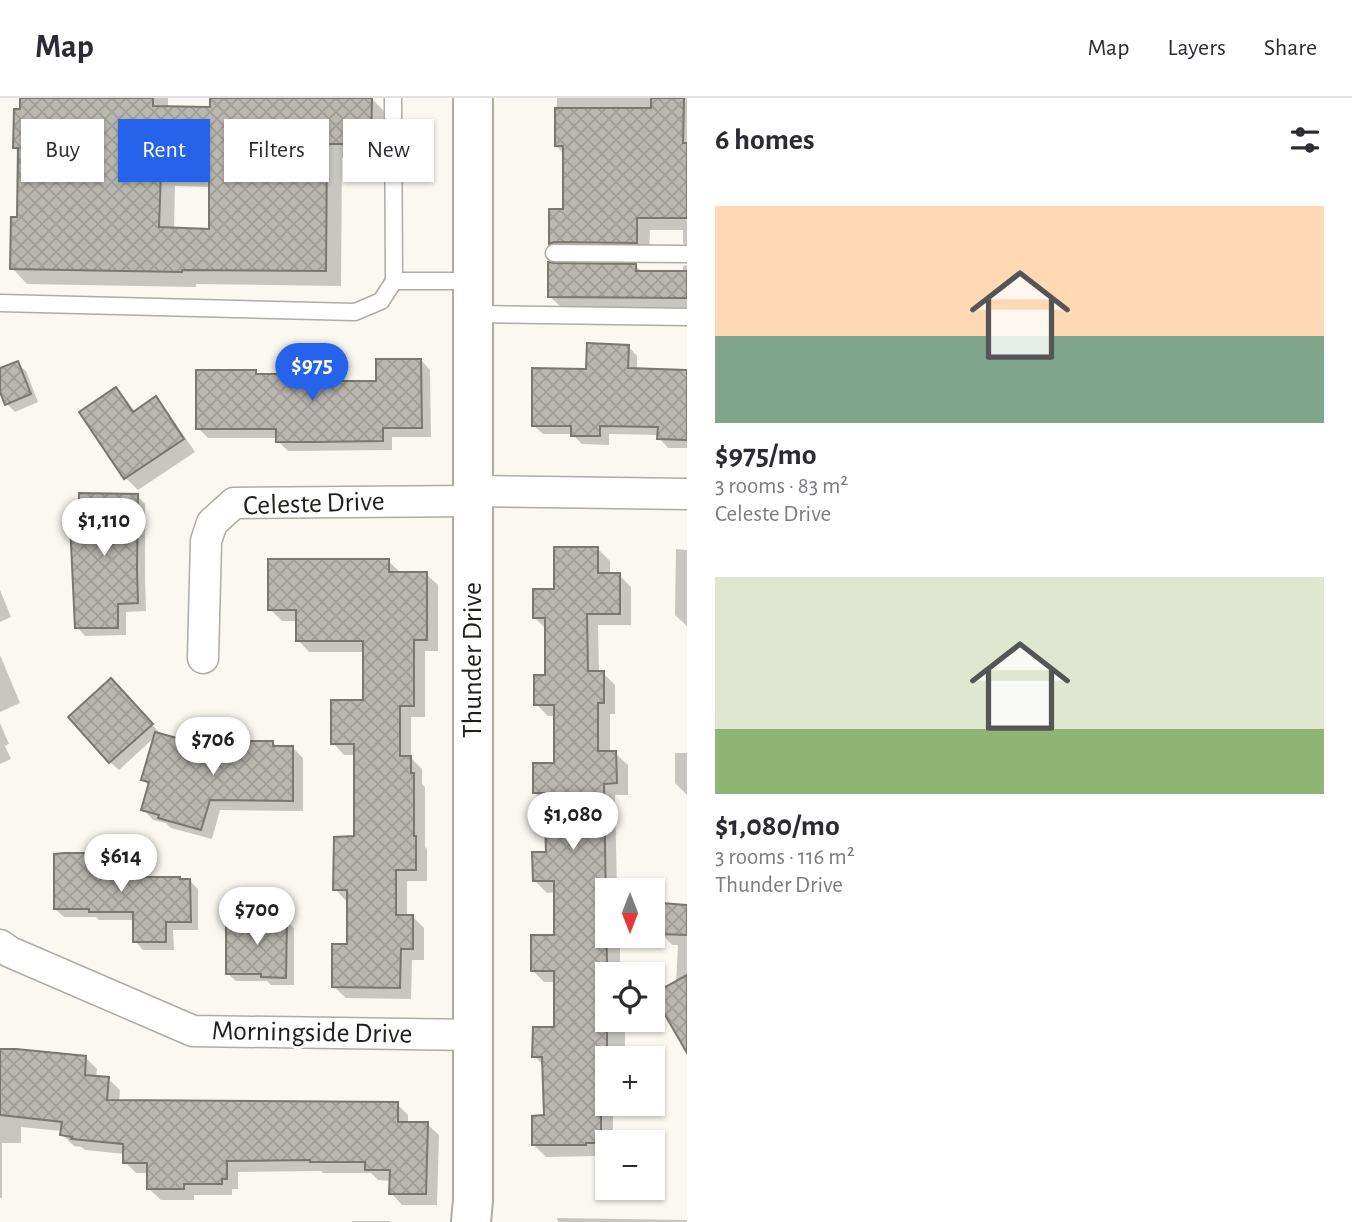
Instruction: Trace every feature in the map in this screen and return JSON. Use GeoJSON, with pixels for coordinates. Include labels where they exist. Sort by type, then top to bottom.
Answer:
{"type":"FeatureCollection","features":[{"type":"Feature","properties":{"kind":"street","name":"Thunder Drive"},"geometry":{"type":"LineString","coordinates":[[471,1222],[473,98]]}},
{"type":"Feature","properties":{"kind":"street","name":"Celeste Drive"},"geometry":{"type":"LineString","coordinates":[[203,658],[206,541],[212,523],[234,503],[473,496],[687,494]]}},
{"type":"Feature","properties":{"kind":"street","name":"Morningside Drive"},"geometry":{"type":"LineString","coordinates":[[0,945],[10,952],[194,1031],[473,1035]]}},
{"type":"Feature","properties":{"kind":"lane"},"geometry":{"type":"LineString","coordinates":[[0,303],[355,312],[381,302],[394,281],[393,98]]}},
{"type":"Feature","properties":{"kind":"lane"},"geometry":{"type":"LineString","coordinates":[[554,253],[687,254]]}},
{"type":"Feature","properties":{"kind":"lane"},"geometry":{"type":"LineString","coordinates":[[394,281],[473,298],[687,317]]}},
{"type":"Feature","properties":{"kind":"building"},"geometry":{"type":"Polygon","coordinates":[[[20,98],[153,98],[153,106],[210,107],[210,98],[372,98],[372,119],[343,119],[343,144],[329,144],[329,119],[224,119],[224,182],[327,182],[326,271],[10,269],[11,217],[17,217],[18,148],[13,148],[14,109],[20,109],[20,98]]]}},
{"type":"Feature","properties":{"kind":"building"},"geometry":{"type":"Polygon","coordinates":[[[651,98],[684,98],[683,143],[687,143],[687,218],[637,218],[637,243],[549,244],[549,209],[563,209],[563,146],[555,146],[555,108],[651,108],[651,98]]]}},
{"type":"Feature","properties":{"kind":"building"},"geometry":{"type":"Polygon","coordinates":[[[548,262],[636,264],[636,271],[687,271],[687,298],[548,297],[548,262]]]}},
{"type":"Feature","properties":{"kind":"building"},"geometry":{"type":"Polygon","coordinates":[[[587,343],[629,345],[628,368],[687,370],[687,440],[657,439],[658,427],[600,426],[600,436],[571,436],[571,426],[532,426],[532,368],[586,369],[587,343]]]}},
{"type":"Feature","properties":{"kind":"building"},"geometry":{"type":"Polygon","coordinates":[[[376,359],[421,359],[422,428],[383,428],[383,441],[313,442],[276,442],[276,429],[196,429],[196,370],[256,370],[256,374],[306,374],[306,381],[376,381],[376,359]]]}},
{"type":"Feature","properties":{"kind":"building"},"geometry":{"type":"Polygon","coordinates":[[[18,361],[31,394],[5,405],[0,392],[0,368],[18,361]]]}},
{"type":"Feature","properties":{"kind":"building"},"geometry":{"type":"Polygon","coordinates":[[[116,387],[133,412],[156,396],[184,439],[124,479],[79,412],[116,387]]]}},
{"type":"Feature","properties":{"kind":"building"},"geometry":{"type":"Polygon","coordinates":[[[79,493],[138,494],[138,603],[118,604],[118,628],[75,628],[70,523],[79,523],[79,493]]]}},
{"type":"Feature","properties":{"kind":"building"},"geometry":{"type":"Polygon","coordinates":[[[554,547],[598,547],[598,573],[620,573],[620,614],[587,614],[588,671],[604,671],[604,703],[598,703],[598,751],[616,751],[617,783],[604,784],[606,878],[595,878],[595,948],[607,948],[607,962],[595,962],[595,1032],[607,1032],[607,1046],[595,1046],[595,1116],[601,1116],[601,1130],[595,1130],[595,1143],[586,1145],[532,1145],[532,1116],[544,1115],[542,1057],[532,1057],[533,1027],[554,1027],[554,971],[531,971],[531,935],[554,935],[554,881],[533,881],[532,852],[546,852],[544,793],[533,793],[533,763],[554,763],[554,705],[534,705],[534,675],[545,675],[545,618],[533,618],[533,589],[554,589],[554,547]]]}},
{"type":"Feature","properties":{"kind":"building"},"geometry":{"type":"Polygon","coordinates":[[[268,559],[389,559],[389,572],[427,572],[427,640],[414,640],[414,706],[400,706],[400,756],[411,756],[411,773],[414,773],[416,870],[396,870],[396,915],[413,915],[413,949],[401,949],[400,988],[332,987],[332,944],[347,944],[347,890],[333,890],[334,837],[354,836],[354,744],[331,744],[331,700],[363,700],[363,641],[296,641],[296,610],[268,610],[268,559]]]}},
{"type":"Feature","properties":{"kind":"building"},"geometry":{"type":"Polygon","coordinates":[[[111,678],[153,724],[109,763],[68,717],[111,678]]]}},
{"type":"Feature","properties":{"kind":"building"},"geometry":{"type":"Polygon","coordinates":[[[155,732],[231,753],[231,741],[273,741],[273,746],[293,746],[293,801],[210,800],[201,830],[158,818],[159,815],[141,810],[149,782],[141,780],[155,732]]]}},
{"type":"Feature","properties":{"kind":"building"},"geometry":{"type":"Polygon","coordinates":[[[114,853],[114,877],[190,879],[191,922],[166,922],[166,942],[133,942],[133,912],[54,909],[54,854],[114,853]]]}},
{"type":"Feature","properties":{"kind":"building"},"geometry":{"type":"Polygon","coordinates":[[[665,903],[687,905],[687,935],[665,934],[665,903]]]}},
{"type":"Feature","properties":{"kind":"building"},"geometry":{"type":"Polygon","coordinates":[[[287,918],[286,978],[261,977],[261,974],[226,974],[226,919],[287,918]]]}},
{"type":"Feature","properties":{"kind":"building"},"geometry":{"type":"Polygon","coordinates":[[[687,975],[687,1053],[665,1015],[665,987],[687,975]]]}},
{"type":"Feature","properties":{"kind":"building"},"geometry":{"type":"Polygon","coordinates":[[[0,1049],[86,1056],[85,1075],[109,1077],[107,1100],[398,1102],[398,1122],[428,1122],[426,1194],[389,1194],[390,1170],[365,1170],[365,1162],[310,1160],[227,1161],[227,1179],[222,1179],[222,1184],[184,1184],[184,1189],[147,1189],[147,1163],[123,1163],[123,1144],[71,1139],[72,1137],[60,1135],[62,1122],[0,1115],[0,1049]]]}}]}
